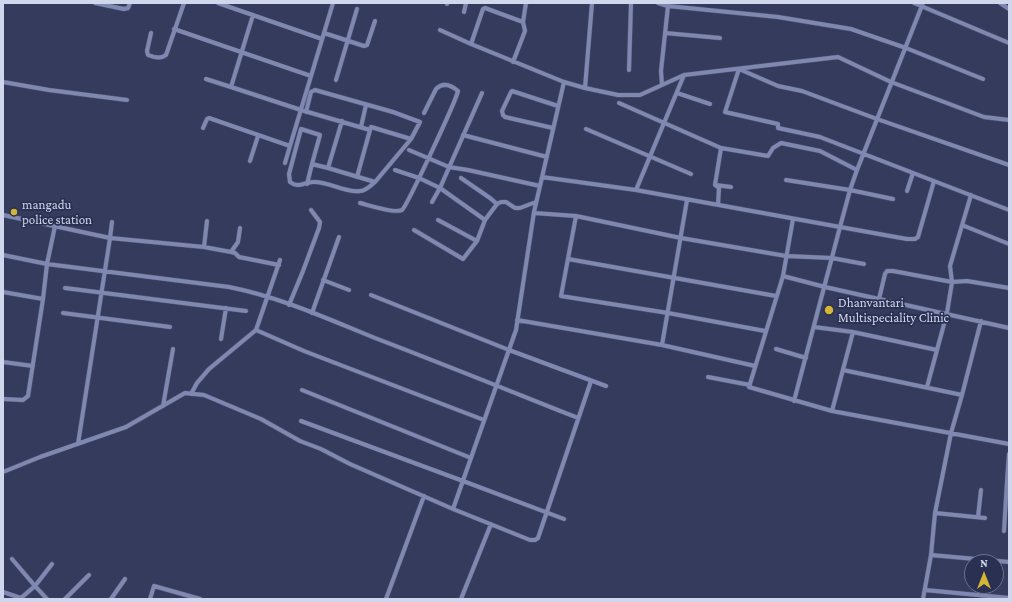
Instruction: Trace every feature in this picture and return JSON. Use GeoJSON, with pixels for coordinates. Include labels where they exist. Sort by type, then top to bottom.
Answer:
{"type":"FeatureCollection","features":[{"type":"Feature","properties":{"kind":"street"},"geometry":{"type":"LineString","coordinates":[[95,3],[124,9],[128,8],[130,3]]}},
{"type":"Feature","properties":{"kind":"street"},"geometry":{"type":"LineString","coordinates":[[151,33],[147,51],[148,55],[161,58],[166,55],[184,3]]}},
{"type":"Feature","properties":{"kind":"street"},"geometry":{"type":"LineString","coordinates":[[218,3],[322,39]]}},
{"type":"Feature","properties":{"kind":"street"},"geometry":{"type":"LineString","coordinates":[[303,111],[311,76],[333,3]]}},
{"type":"Feature","properties":{"kind":"street"},"geometry":{"type":"LineString","coordinates":[[464,12],[466,3]]}},
{"type":"Feature","properties":{"kind":"street"},"geometry":{"type":"LineString","coordinates":[[514,62],[525,32],[523,22],[526,3]]}},
{"type":"Feature","properties":{"kind":"street"},"geometry":{"type":"LineString","coordinates":[[585,88],[592,3]]}},
{"type":"Feature","properties":{"kind":"street"},"geometry":{"type":"LineString","coordinates":[[629,70],[631,3]]}},
{"type":"Feature","properties":{"kind":"street"},"geometry":{"type":"LineString","coordinates":[[658,3],[668,6],[778,17],[850,29],[906,48],[983,79]]}},
{"type":"Feature","properties":{"kind":"street"},"geometry":{"type":"LineString","coordinates":[[914,3],[923,4],[1009,43]]}},
{"type":"Feature","properties":{"kind":"street"},"geometry":{"type":"LineString","coordinates":[[1000,3],[1009,9]]}},
{"type":"Feature","properties":{"kind":"street"},"geometry":{"type":"LineString","coordinates":[[794,401],[850,190],[891,82],[923,4]]}},
{"type":"Feature","properties":{"kind":"street"},"geometry":{"type":"LineString","coordinates":[[662,85],[661,71],[668,6]]}},
{"type":"Feature","properties":{"kind":"street"},"geometry":{"type":"LineString","coordinates":[[471,44],[485,8],[523,22]]}},
{"type":"Feature","properties":{"kind":"street"},"geometry":{"type":"LineString","coordinates":[[336,80],[357,9]]}},
{"type":"Feature","properties":{"kind":"street"},"geometry":{"type":"LineString","coordinates":[[231,87],[253,15]]}},
{"type":"Feature","properties":{"kind":"street"},"geometry":{"type":"LineString","coordinates":[[324,33],[360,45],[367,45],[375,21]]}},
{"type":"Feature","properties":{"kind":"street"},"geometry":{"type":"LineString","coordinates":[[174,29],[311,76]]}},
{"type":"Feature","properties":{"kind":"street"},"geometry":{"type":"LineString","coordinates":[[440,30],[564,82],[618,95],[640,95],[684,75],[838,57],[891,82],[984,117],[1009,120]]}},
{"type":"Feature","properties":{"kind":"street"},"geometry":{"type":"LineString","coordinates":[[665,33],[720,38]]}},
{"type":"Feature","properties":{"kind":"street"},"geometry":{"type":"LineString","coordinates":[[738,69],[778,86],[802,91],[1009,165]]}},
{"type":"Feature","properties":{"kind":"street"},"geometry":{"type":"LineString","coordinates":[[738,69],[725,112],[778,124],[778,128],[820,137],[1009,210]]}},
{"type":"Feature","properties":{"kind":"street"},"geometry":{"type":"LineString","coordinates":[[636,190],[684,75]]}},
{"type":"Feature","properties":{"kind":"street"},"geometry":{"type":"LineString","coordinates":[[206,80],[303,111],[370,130]]}},
{"type":"Feature","properties":{"kind":"street"},"geometry":{"type":"LineString","coordinates":[[3,82],[49,90],[127,100]]}},
{"type":"Feature","properties":{"kind":"street"},"geometry":{"type":"LineString","coordinates":[[453,509],[516,330],[536,202],[564,82]]}},
{"type":"Feature","properties":{"kind":"street"},"geometry":{"type":"LineString","coordinates":[[360,203],[394,211],[402,210],[406,205],[428,159],[458,91],[448,85],[439,86],[433,94],[424,113]]}},
{"type":"Feature","properties":{"kind":"street"},"geometry":{"type":"LineString","coordinates":[[284,162],[311,92],[315,90],[393,112],[420,122],[411,139],[375,182],[366,190],[361,191],[355,191],[319,182],[312,182],[307,184],[300,186],[294,185],[290,182],[289,174],[301,129],[320,135],[307,184]]}},
{"type":"Feature","properties":{"kind":"street"},"geometry":{"type":"LineString","coordinates":[[553,128],[505,117],[502,111],[512,91],[558,106]]}},
{"type":"Feature","properties":{"kind":"street"},"geometry":{"type":"LineString","coordinates":[[432,202],[440,188],[482,93]]}},
{"type":"Feature","properties":{"kind":"street"},"geometry":{"type":"LineString","coordinates":[[676,93],[710,104]]}},
{"type":"Feature","properties":{"kind":"street"},"geometry":{"type":"LineString","coordinates":[[619,103],[721,148],[768,156],[773,148],[780,143],[820,151],[857,170]]}},
{"type":"Feature","properties":{"kind":"street"},"geometry":{"type":"LineString","coordinates":[[360,127],[366,105]]}},
{"type":"Feature","properties":{"kind":"street"},"geometry":{"type":"LineString","coordinates":[[203,128],[206,119],[209,118],[290,146]]}},
{"type":"Feature","properties":{"kind":"street"},"geometry":{"type":"LineString","coordinates":[[328,168],[342,122]]}},
{"type":"Feature","properties":{"kind":"street"},"geometry":{"type":"LineString","coordinates":[[357,177],[371,127],[411,139]]}},
{"type":"Feature","properties":{"kind":"street"},"geometry":{"type":"LineString","coordinates":[[586,129],[691,174]]}},
{"type":"Feature","properties":{"kind":"street"},"geometry":{"type":"LineString","coordinates":[[463,135],[546,157]]}},
{"type":"Feature","properties":{"kind":"street"},"geometry":{"type":"LineString","coordinates":[[250,161],[258,136]]}},
{"type":"Feature","properties":{"kind":"street"},"geometry":{"type":"LineString","coordinates":[[715,185],[721,148]]}},
{"type":"Feature","properties":{"kind":"street"},"geometry":{"type":"LineString","coordinates":[[409,150],[449,167],[540,186]]}},
{"type":"Feature","properties":{"kind":"street"},"geometry":{"type":"LineString","coordinates":[[312,164],[375,182]]}},
{"type":"Feature","properties":{"kind":"street"},"geometry":{"type":"LineString","coordinates":[[395,170],[419,178],[440,188],[485,220]]}},
{"type":"Feature","properties":{"kind":"street"},"geometry":{"type":"LineString","coordinates":[[907,191],[913,173]]}},
{"type":"Feature","properties":{"kind":"street"},"geometry":{"type":"LineString","coordinates":[[542,177],[636,190],[907,239],[915,239],[918,237],[934,181]]}},
{"type":"Feature","properties":{"kind":"street"},"geometry":{"type":"LineString","coordinates":[[461,178],[497,204]]}},
{"type":"Feature","properties":{"kind":"street"},"geometry":{"type":"LineString","coordinates":[[786,180],[850,190],[893,199]]}},
{"type":"Feature","properties":{"kind":"street"},"geometry":{"type":"LineString","coordinates":[[715,185],[731,187]]}},
{"type":"Feature","properties":{"kind":"street"},"geometry":{"type":"LineString","coordinates":[[715,185],[719,188],[718,205]]}},
{"type":"Feature","properties":{"kind":"street"},"geometry":{"type":"LineString","coordinates":[[927,388],[947,313],[952,282],[950,266],[971,195]]}},
{"type":"Feature","properties":{"kind":"street"},"geometry":{"type":"LineString","coordinates":[[662,345],[688,200]]}},
{"type":"Feature","properties":{"kind":"street"},"geometry":{"type":"LineString","coordinates":[[414,230],[463,259],[477,241],[485,220],[497,204],[506,202],[515,208],[520,208],[536,202]]}},
{"type":"Feature","properties":{"kind":"street"},"geometry":{"type":"LineString","coordinates":[[289,304],[319,228],[320,222],[311,210]]}},
{"type":"Feature","properties":{"kind":"street"},"geometry":{"type":"LineString","coordinates":[[534,213],[576,216],[681,238],[786,256],[832,258],[864,264]]}},
{"type":"Feature","properties":{"kind":"street"},"geometry":{"type":"LineString","coordinates":[[3,215],[110,238],[204,247],[235,253],[239,257],[280,262],[256,330],[209,369],[197,383],[191,394]]}},
{"type":"Feature","properties":{"kind":"street"},"geometry":{"type":"LineString","coordinates":[[576,216],[561,296],[668,313],[765,331]]}},
{"type":"Feature","properties":{"kind":"street"},"geometry":{"type":"LineString","coordinates":[[750,385],[765,331],[783,276],[793,219]]}},
{"type":"Feature","properties":{"kind":"street"},"geometry":{"type":"LineString","coordinates":[[438,220],[477,241]]}},
{"type":"Feature","properties":{"kind":"street"},"geometry":{"type":"LineString","coordinates":[[204,247],[206,221]]}},
{"type":"Feature","properties":{"kind":"street"},"geometry":{"type":"LineString","coordinates":[[78,444],[112,222]]}},
{"type":"Feature","properties":{"kind":"street"},"geometry":{"type":"LineString","coordinates":[[962,225],[1009,244]]}},
{"type":"Feature","properties":{"kind":"street"},"geometry":{"type":"LineString","coordinates":[[3,399],[23,400],[28,396],[47,264],[55,226]]}},
{"type":"Feature","properties":{"kind":"street"},"geometry":{"type":"LineString","coordinates":[[231,252],[238,242],[240,228]]}},
{"type":"Feature","properties":{"kind":"street"},"geometry":{"type":"LineString","coordinates":[[312,313],[339,237]]}},
{"type":"Feature","properties":{"kind":"street"},"geometry":{"type":"LineString","coordinates":[[3,256],[105,272],[229,287],[268,296],[578,418]]}},
{"type":"Feature","properties":{"kind":"street"},"geometry":{"type":"LineString","coordinates":[[568,259],[776,296]]}},
{"type":"Feature","properties":{"kind":"street"},"geometry":{"type":"LineString","coordinates":[[879,299],[887,271],[952,282],[967,281],[1009,288]]}},
{"type":"Feature","properties":{"kind":"street"},"geometry":{"type":"LineString","coordinates":[[783,276],[825,287],[1009,328]]}},
{"type":"Feature","properties":{"kind":"street"},"geometry":{"type":"LineString","coordinates":[[323,280],[349,290]]}},
{"type":"Feature","properties":{"kind":"street"},"geometry":{"type":"LineString","coordinates":[[65,288],[246,311]]}},
{"type":"Feature","properties":{"kind":"street"},"geometry":{"type":"LineString","coordinates":[[3,292],[43,299]]}},
{"type":"Feature","properties":{"kind":"street"},"geometry":{"type":"LineString","coordinates":[[371,295],[509,350],[606,386]]}},
{"type":"Feature","properties":{"kind":"street"},"geometry":{"type":"LineString","coordinates":[[221,340],[226,308]]}},
{"type":"Feature","properties":{"kind":"street"},"geometry":{"type":"LineString","coordinates":[[63,313],[170,327]]}},
{"type":"Feature","properties":{"kind":"street"},"geometry":{"type":"LineString","coordinates":[[517,320],[662,345],[755,366]]}},
{"type":"Feature","properties":{"kind":"street"},"geometry":{"type":"LineString","coordinates":[[923,599],[931,556],[935,513],[951,432],[981,321]]}},
{"type":"Feature","properties":{"kind":"street"},"geometry":{"type":"LineString","coordinates":[[814,328],[853,332],[937,350]]}},
{"type":"Feature","properties":{"kind":"street"},"geometry":{"type":"LineString","coordinates":[[256,330],[304,351],[484,420]]}},
{"type":"Feature","properties":{"kind":"street"},"geometry":{"type":"LineString","coordinates":[[832,411],[853,332]]}},
{"type":"Feature","properties":{"kind":"street"},"geometry":{"type":"LineString","coordinates":[[163,406],[173,349]]}},
{"type":"Feature","properties":{"kind":"street"},"geometry":{"type":"LineString","coordinates":[[776,349],[806,358]]}},
{"type":"Feature","properties":{"kind":"street"},"geometry":{"type":"LineString","coordinates":[[3,362],[33,366]]}},
{"type":"Feature","properties":{"kind":"street"},"geometry":{"type":"LineString","coordinates":[[843,370],[962,395]]}},
{"type":"Feature","properties":{"kind":"street"},"geometry":{"type":"LineString","coordinates":[[708,377],[750,385],[749,387],[832,411],[1009,444]]}},
{"type":"Feature","properties":{"kind":"street"},"geometry":{"type":"LineString","coordinates":[[3,472],[40,457],[126,427],[185,393],[204,394],[261,419],[300,441],[321,449],[350,464],[453,509],[530,540],[535,540],[538,538],[591,381]]}},
{"type":"Feature","properties":{"kind":"street"},"geometry":{"type":"LineString","coordinates":[[302,390],[471,458]]}},
{"type":"Feature","properties":{"kind":"street"},"geometry":{"type":"LineString","coordinates":[[301,421],[564,519]]}},
{"type":"Feature","properties":{"kind":"street"},"geometry":{"type":"LineString","coordinates":[[1004,531],[1009,454]]}},
{"type":"Feature","properties":{"kind":"street"},"geometry":{"type":"LineString","coordinates":[[978,517],[981,490]]}},
{"type":"Feature","properties":{"kind":"street"},"geometry":{"type":"LineString","coordinates":[[386,599],[424,496]]}},
{"type":"Feature","properties":{"kind":"street"},"geometry":{"type":"LineString","coordinates":[[935,513],[986,518]]}},
{"type":"Feature","properties":{"kind":"street"},"geometry":{"type":"LineString","coordinates":[[461,599],[491,524]]}},
{"type":"Feature","properties":{"kind":"street"},"geometry":{"type":"LineString","coordinates":[[931,556],[1009,562]]}},
{"type":"Feature","properties":{"kind":"street"},"geometry":{"type":"LineString","coordinates":[[12,559],[47,599]]}},
{"type":"Feature","properties":{"kind":"street"},"geometry":{"type":"LineString","coordinates":[[3,592],[20,599],[35,586],[52,564]]}},
{"type":"Feature","properties":{"kind":"street"},"geometry":{"type":"LineString","coordinates":[[64,599],[89,575]]}},
{"type":"Feature","properties":{"kind":"street"},"geometry":{"type":"LineString","coordinates":[[111,599],[125,579]]}},
{"type":"Feature","properties":{"kind":"street"},"geometry":{"type":"LineString","coordinates":[[150,599],[154,586],[200,599]]}},
{"type":"Feature","properties":{"kind":"street"},"geometry":{"type":"LineString","coordinates":[[925,590],[1009,598]]}},
{"type":"Feature","properties":{"kind":"place","name":"mangadu police station"},"geometry":{"type":"Point","coordinates":[14,212]}},
{"type":"Feature","properties":{"kind":"place","name":"Dhanvantari Multispeciality Clinic"},"geometry":{"type":"Point","coordinates":[829,310]}}]}
